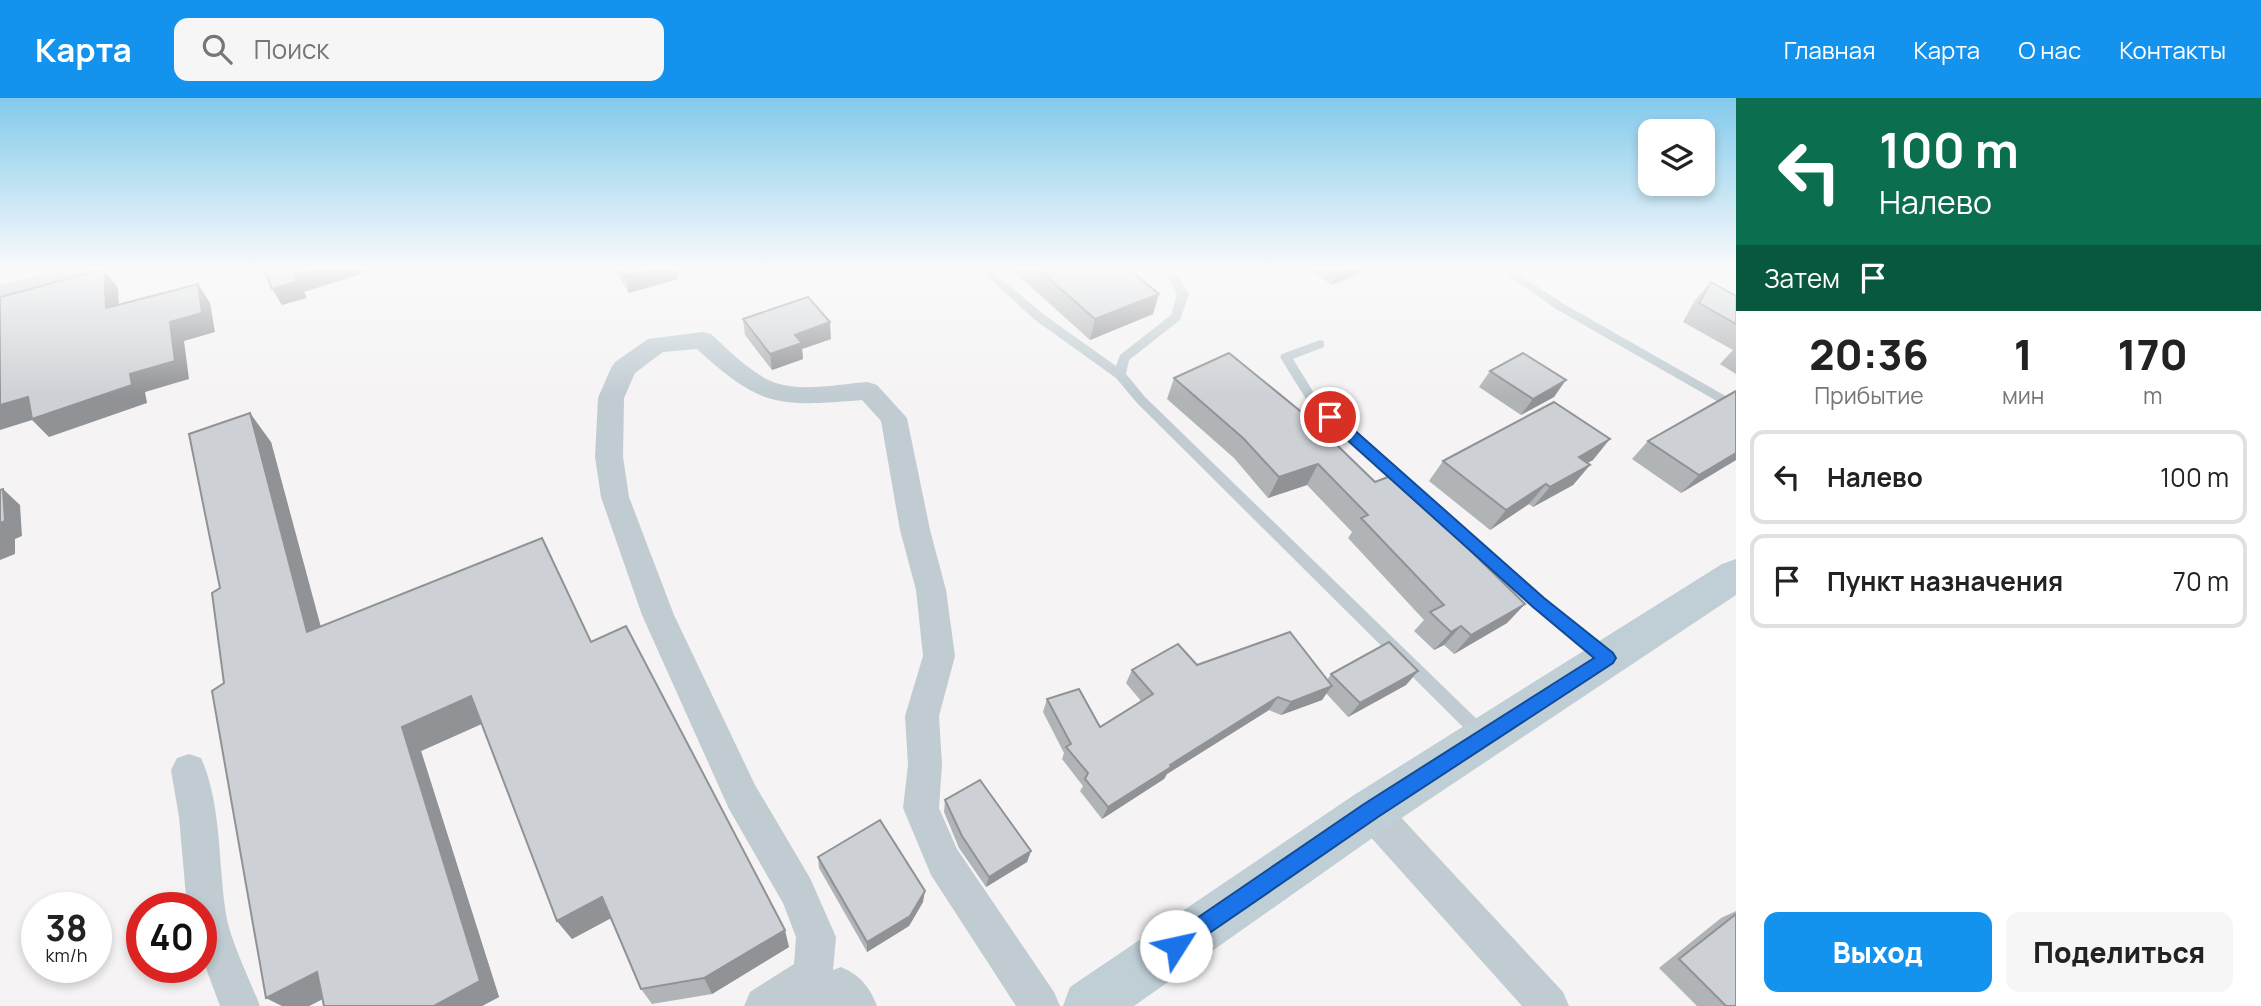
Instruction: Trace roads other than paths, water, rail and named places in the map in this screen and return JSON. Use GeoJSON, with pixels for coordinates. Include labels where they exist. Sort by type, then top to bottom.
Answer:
{"type":"FeatureCollection","features":[{"type":"Feature","properties":{"kind":"street"},"geometry":{"type":"LineString","coordinates":[[764,1006],[813,975],[816,937],[797,891],[742,797],[658,615],[615,497],[609,457],[611,398],[624,368],[657,345],[702,340],[734,368],[771,391],[817,395],[869,391],[894,418],[915,530],[932,590],[939,656],[922,716],[925,765],[921,808],[944,862],[1040,1006]]}},
{"type":"Feature","properties":{"kind":"street"},"geometry":{"type":"LineString","coordinates":[[1089,1006],[1371,811],[1736,575]]}},
{"type":"Feature","properties":{"kind":"street"},"geometry":{"type":"LineString","coordinates":[[189,770],[197,817],[207,918],[240,1006]]}},
{"type":"Feature","properties":{"kind":"street"},"geometry":{"type":"LineString","coordinates":[[1371,811],[1549,1006]]}},
{"type":"Feature","properties":{"kind":"street"},"geometry":{"type":"LineString","coordinates":[[803,1006],[841,987],[857,1006]]}},
{"type":"Feature","properties":{"kind":"lane"},"geometry":{"type":"LineString","coordinates":[[1033,311],[1119,375],[1140,400],[1484,737]]}},
{"type":"Feature","properties":{"kind":"lane"},"geometry":{"type":"LineString","coordinates":[[1119,375],[1124,358],[1149,341],[1176,317],[1178,311]]}},
{"type":"Feature","properties":{"kind":"lane"},"geometry":{"type":"LineString","coordinates":[[1569,311],[1736,408]]}},
{"type":"Feature","properties":{"kind":"lane"},"geometry":{"type":"LineString","coordinates":[[1320,344],[1286,357],[1314,401],[1508,576],[1607,658]]}}]}
